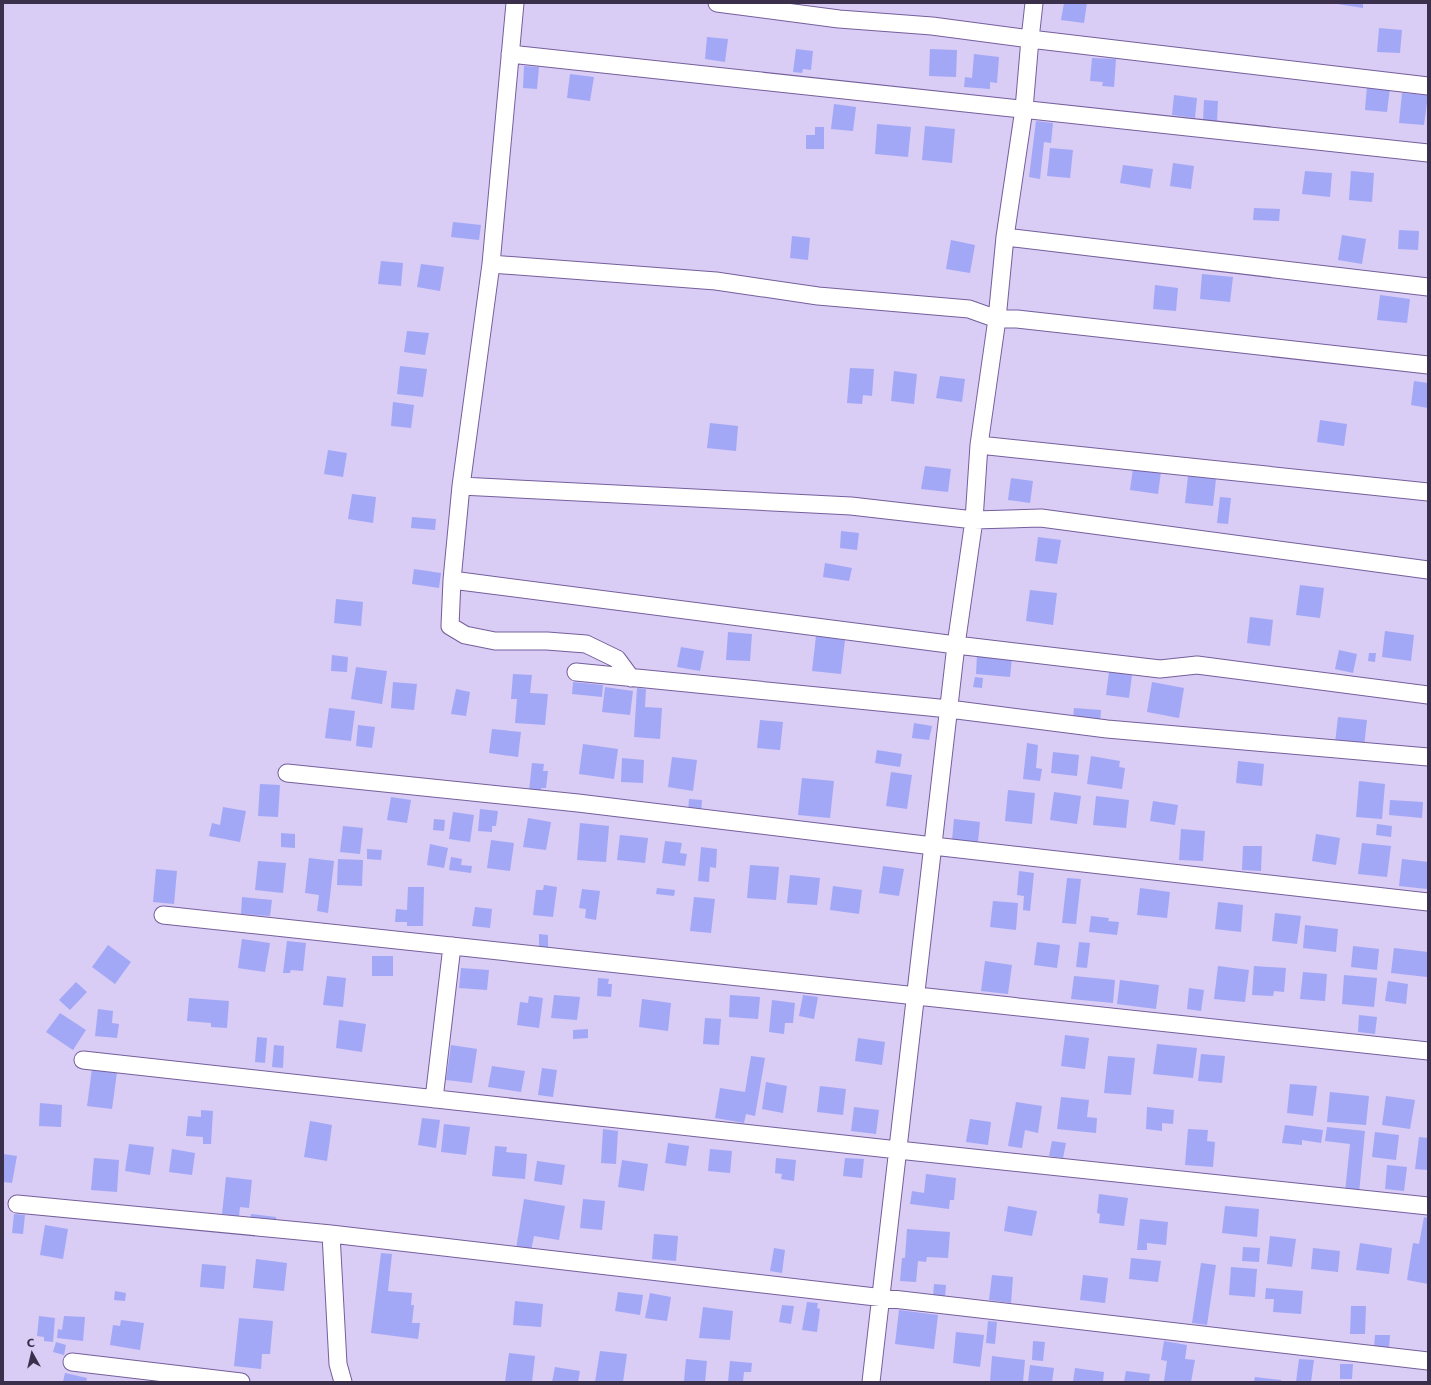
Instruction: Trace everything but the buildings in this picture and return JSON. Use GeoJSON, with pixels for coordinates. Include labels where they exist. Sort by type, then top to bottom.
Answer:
{"type":"FeatureCollection","features":[{"type":"Feature","properties":{"kind":"street"},"geometry":{"type":"LineString","coordinates":[[515,3],[491,264],[461,486],[452,580],[450,626],[464,635],[495,642],[547,641],[586,644],[617,659],[631,678]]}},
{"type":"Feature","properties":{"kind":"street"},"geometry":{"type":"LineString","coordinates":[[717,3],[839,19],[932,26],[1428,86]]}},
{"type":"Feature","properties":{"kind":"street"},"geometry":{"type":"LineString","coordinates":[[871,1382],[950,709],[956,645],[974,520],[979,445],[1024,110],[1034,3]]}},
{"type":"Feature","properties":{"kind":"street"},"geometry":{"type":"LineString","coordinates":[[510,54],[1428,153]]}},
{"type":"Feature","properties":{"kind":"street"},"geometry":{"type":"LineString","coordinates":[[1006,237],[1428,287]]}},
{"type":"Feature","properties":{"kind":"street"},"geometry":{"type":"LineString","coordinates":[[491,264],[716,281],[818,296],[969,309],[997,319],[1017,319],[1428,365]]}},
{"type":"Feature","properties":{"kind":"street"},"geometry":{"type":"LineString","coordinates":[[979,445],[1428,492]]}},
{"type":"Feature","properties":{"kind":"street"},"geometry":{"type":"LineString","coordinates":[[461,486],[852,506],[974,520],[1041,518],[1428,570]]}},
{"type":"Feature","properties":{"kind":"street"},"geometry":{"type":"LineString","coordinates":[[452,580],[956,645],[1160,669],[1197,665],[1428,695]]}},
{"type":"Feature","properties":{"kind":"street"},"geometry":{"type":"LineString","coordinates":[[576,672],[950,709],[1108,728],[1428,757]]}},
{"type":"Feature","properties":{"kind":"street"},"geometry":{"type":"LineString","coordinates":[[287,773],[578,803],[933,846],[1428,902]]}},
{"type":"Feature","properties":{"kind":"street"},"geometry":{"type":"LineString","coordinates":[[163,915],[1428,1051]]}},
{"type":"Feature","properties":{"kind":"street"},"geometry":{"type":"LineString","coordinates":[[434,1099],[452,946]]}},
{"type":"Feature","properties":{"kind":"street"},"geometry":{"type":"LineString","coordinates":[[82,1060],[898,1150],[1428,1206]]}},
{"type":"Feature","properties":{"kind":"street"},"geometry":{"type":"LineString","coordinates":[[17,1204],[331,1234],[1428,1361]]}},
{"type":"Feature","properties":{"kind":"street"},"geometry":{"type":"LineString","coordinates":[[331,1234],[338,1364],[343,1382]]}},
{"type":"Feature","properties":{"kind":"street"},"geometry":{"type":"LineString","coordinates":[[72,1362],[241,1382]]}}]}
